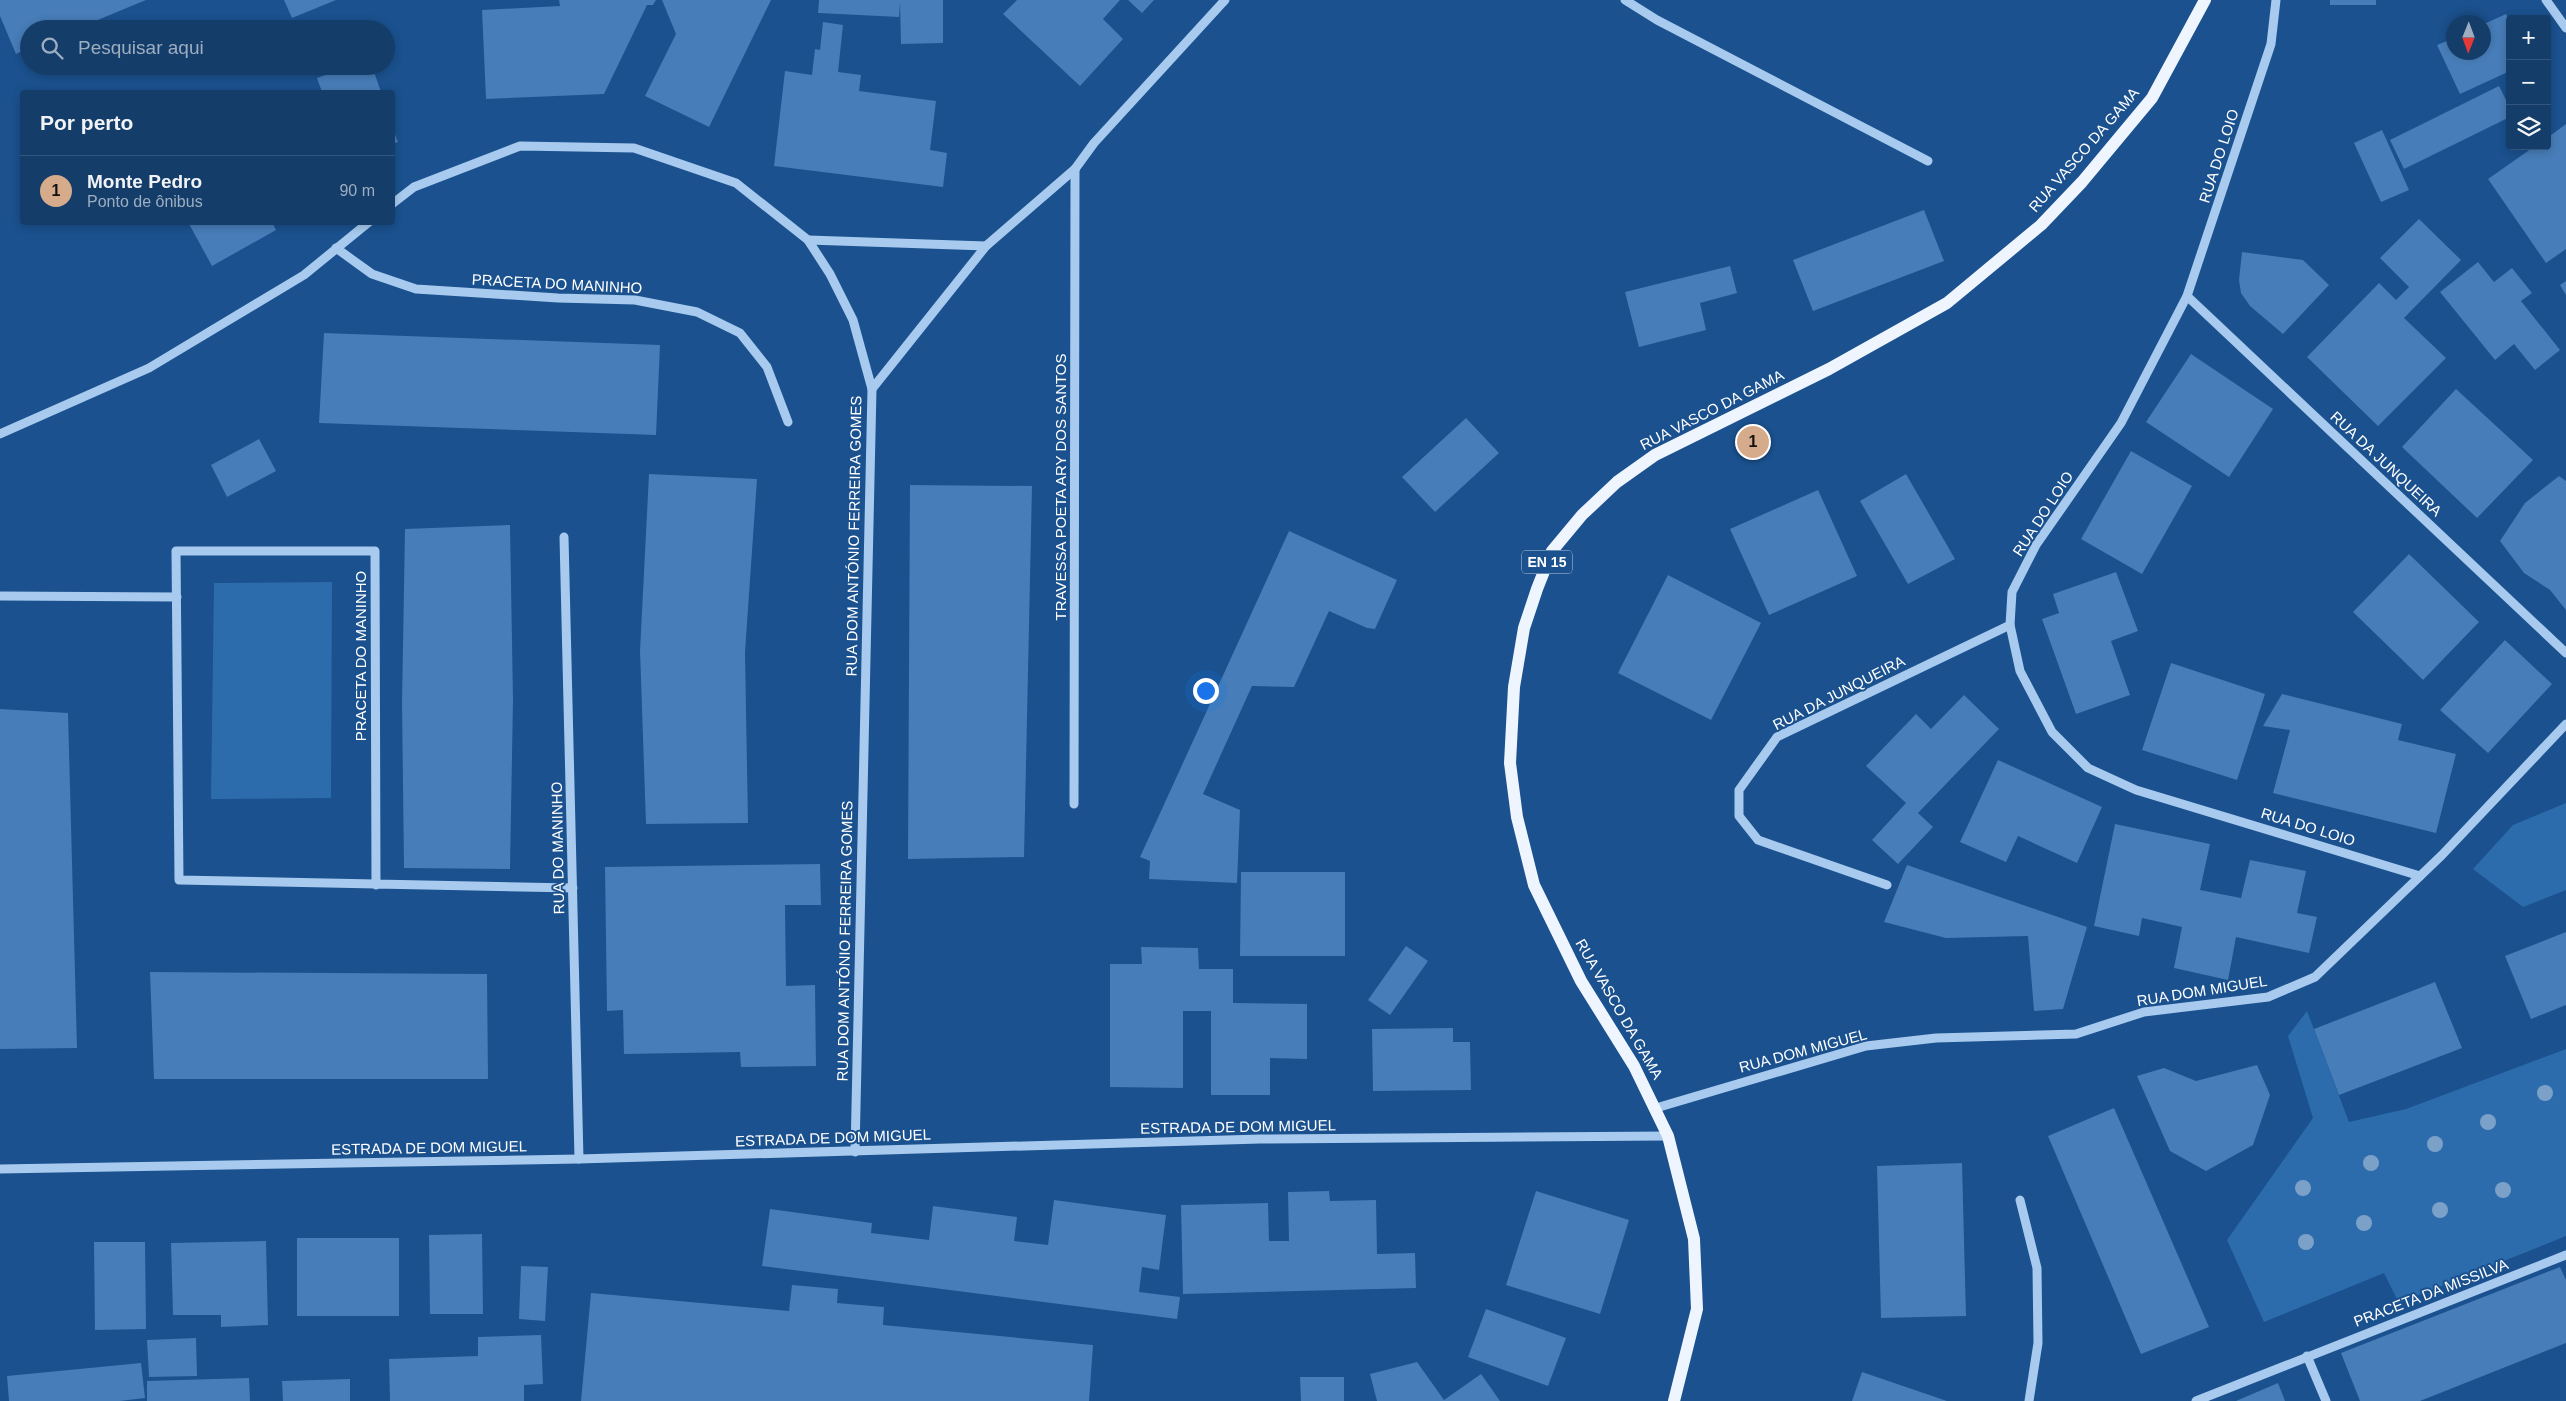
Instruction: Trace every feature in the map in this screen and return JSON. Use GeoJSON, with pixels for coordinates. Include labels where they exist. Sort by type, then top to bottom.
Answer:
{"type":"FeatureCollection","features":[{"type":"Feature","properties":{"kind":"main road","name":"RUA VASCO DA GAMA"},"geometry":{"type":"LineString","coordinates":[[1674,1401],[1697,1309],[1694,1239],[1668,1136],[1634,1066],[1581,981],[1546,911],[1534,885],[1517,817],[1510,763],[1514,687],[1524,628],[1552,551],[1582,515],[1617,482],[1655,455],[1829,369],[1938,308],[2000,260],[2041,225],[2082,182],[2152,98],[2205,0]]}},
{"type":"Feature","properties":{"kind":"street"},"geometry":{"type":"LineString","coordinates":[[872,389],[986,246],[1075,169],[1094,143],[1225,0]]}},
{"type":"Feature","properties":{"kind":"street"},"geometry":{"type":"LineString","coordinates":[[1625,0],[1657,20],[1928,161]]}},
{"type":"Feature","properties":{"kind":"street","name":"RUA DO LOIO"},"geometry":{"type":"LineString","coordinates":[[2276,0],[2271,44],[2187,296],[2121,423],[2036,545],[2012,592],[2010,625],[2020,671],[2052,732],[2088,768],[2136,790],[2420,876]]}},
{"type":"Feature","properties":{"kind":"street"},"geometry":{"type":"LineString","coordinates":[[2546,0],[2566,28]]}},
{"type":"Feature","properties":{"kind":"street","name":"RUA DOM ANTÓNIO FERREIRA GOMES"},"geometry":{"type":"LineString","coordinates":[[395,202],[414,187],[520,146],[634,148],[736,183],[808,240],[830,274],[854,320],[872,389],[855,1152]]}},
{"type":"Feature","properties":{"kind":"street","name":"TRAVESSA POETA ARY DOS SANTOS"},"geometry":{"type":"LineString","coordinates":[[1074,804],[1075,169]]}},
{"type":"Feature","properties":{"kind":"street"},"geometry":{"type":"LineString","coordinates":[[0,434],[149,368],[304,274],[365,225]]}},
{"type":"Feature","properties":{"kind":"street"},"geometry":{"type":"LineString","coordinates":[[808,240],[986,246]]}},
{"type":"Feature","properties":{"kind":"street","name":"PRACETA DO MANINHO"},"geometry":{"type":"LineString","coordinates":[[336,248],[372,274],[416,289],[558,298],[635,300],[697,312],[740,333],[767,367],[788,422]]}},
{"type":"Feature","properties":{"kind":"street","name":"RUA DA JUNQUEIRA"},"geometry":{"type":"LineString","coordinates":[[2187,296],[2566,653]]}},
{"type":"Feature","properties":{"kind":"street","name":"RUA DO MANINHO"},"geometry":{"type":"LineString","coordinates":[[564,536],[579,1159]]}},
{"type":"Feature","properties":{"kind":"street","name":"PRACETA DO MANINHO"},"geometry":{"type":"LineString","coordinates":[[376,885],[375,551],[176,550],[180,880],[376,885],[573,888]]}},
{"type":"Feature","properties":{"kind":"street"},"geometry":{"type":"LineString","coordinates":[[0,596],[177,597]]}},
{"type":"Feature","properties":{"kind":"street","name":"RUA DA JUNQUEIRA"},"geometry":{"type":"LineString","coordinates":[[1887,885],[1758,840],[1739,816],[1739,790],[1777,737],[2010,625]]}},
{"type":"Feature","properties":{"kind":"street","name":"RUA DOM MIGUEL"},"geometry":{"type":"LineString","coordinates":[[1656,1108],[1866,1046],[1936,1038],[2076,1034],[2144,1012],[2268,997],[2315,977],[2420,876],[2566,724]]}},
{"type":"Feature","properties":{"kind":"street","name":"ESTRADA DE DOM MIGUEL"},"geometry":{"type":"LineString","coordinates":[[0,1169],[579,1159],[1260,1139],[1668,1136]]}},
{"type":"Feature","properties":{"kind":"street"},"geometry":{"type":"LineString","coordinates":[[2020,1200],[2037,1268],[2038,1343],[2029,1401]]}},
{"type":"Feature","properties":{"kind":"street","name":"PRACETA DA MISSILVA"},"geometry":{"type":"LineString","coordinates":[[2196,1401],[2566,1254]]}},
{"type":"Feature","properties":{"kind":"street"},"geometry":{"type":"LineString","coordinates":[[2307,1356],[2326,1401]]}},
{"type":"Feature","properties":{"kind":"shaded area"},"geometry":{"type":"Polygon","coordinates":[[[332,582],[331,798],[211,799],[214,583],[332,582]]]}},
{"type":"Feature","properties":{"kind":"shaded area"},"geometry":{"type":"Polygon","coordinates":[[[2566,803],[2566,890],[2523,907],[2473,869],[2513,825],[2566,803]]]}},
{"type":"Feature","properties":{"kind":"shaded area"},"geometry":{"type":"Polygon","coordinates":[[[2307,1011],[2349,1122],[2406,1109],[2566,1049],[2566,1236],[2399,1303],[2384,1273],[2264,1322],[2227,1240],[2313,1118],[2288,1036],[2307,1011]]]}},
{"type":"Feature","properties":{"kind":"building"},"geometry":{"type":"Polygon","coordinates":[[[0,0],[146,0],[98,20],[20,20],[20,52],[16,54],[0,16],[0,0]]]}},
{"type":"Feature","properties":{"kind":"building"},"geometry":{"type":"Polygon","coordinates":[[[284,0],[336,0],[292,18],[284,0]]]}},
{"type":"Feature","properties":{"kind":"building"},"geometry":{"type":"Polygon","coordinates":[[[559,0],[656,0],[653,5],[647,5],[604,94],[486,99],[482,10],[560,6],[559,0]]]}},
{"type":"Feature","properties":{"kind":"building"},"geometry":{"type":"Polygon","coordinates":[[[662,0],[771,0],[709,127],[645,96],[676,34],[662,0]]]}},
{"type":"Feature","properties":{"kind":"building"},"geometry":{"type":"Polygon","coordinates":[[[819,0],[943,0],[943,43],[901,44],[900,3],[899,17],[818,13],[819,0]]]}},
{"type":"Feature","properties":{"kind":"building"},"geometry":{"type":"Polygon","coordinates":[[[1017,0],[1120,0],[1103,19],[1123,39],[1080,86],[1003,14],[1017,0]]]}},
{"type":"Feature","properties":{"kind":"building"},"geometry":{"type":"Polygon","coordinates":[[[1128,0],[1154,0],[1142,13],[1128,0]]]}},
{"type":"Feature","properties":{"kind":"building"},"geometry":{"type":"Polygon","coordinates":[[[2330,0],[2376,0],[2376,5],[2330,5],[2330,0]]]}},
{"type":"Feature","properties":{"kind":"building"},"geometry":{"type":"Polygon","coordinates":[[[2506,15],[2506,73],[2460,94],[2437,45],[2446,41],[2446,60],[2491,60],[2491,21],[2506,15]]]}},
{"type":"Feature","properties":{"kind":"building"},"geometry":{"type":"Polygon","coordinates":[[[823,22],[843,25],[838,72],[861,75],[859,91],[936,101],[930,150],[947,153],[943,187],[774,166],[785,71],[812,75],[815,49],[820,50],[823,22]]]}},
{"type":"Feature","properties":{"kind":"building"},"geometry":{"type":"Polygon","coordinates":[[[326,75],[375,75],[380,90],[321,90],[317,78],[326,75]]]}},
{"type":"Feature","properties":{"kind":"building"},"geometry":{"type":"Polygon","coordinates":[[[2499,86],[2506,100],[2506,119],[2404,169],[2390,140],[2499,86]]]}},
{"type":"Feature","properties":{"kind":"building"},"geometry":{"type":"Polygon","coordinates":[[[2566,124],[2566,249],[2546,263],[2488,179],[2529,150],[2551,150],[2551,135],[2566,124]]]}},
{"type":"Feature","properties":{"kind":"building"},"geometry":{"type":"Polygon","coordinates":[[[2382,130],[2409,190],[2381,202],[2354,143],[2382,130]]]}},
{"type":"Feature","properties":{"kind":"building"},"geometry":{"type":"Polygon","coordinates":[[[1924,210],[1944,261],[1813,311],[1793,260],[1924,210]]]}},
{"type":"Feature","properties":{"kind":"building"},"geometry":{"type":"Polygon","coordinates":[[[2419,219],[2461,260],[2404,318],[2446,358],[2378,426],[2307,357],[2379,283],[2396,300],[2409,287],[2380,258],[2419,219]]]}},
{"type":"Feature","properties":{"kind":"building"},"geometry":{"type":"Polygon","coordinates":[[[190,225],[274,225],[276,230],[212,266],[190,225]]]}},
{"type":"Feature","properties":{"kind":"building"},"geometry":{"type":"Polygon","coordinates":[[[2242,252],[2303,260],[2329,285],[2283,334],[2250,306],[2241,293],[2239,280],[2242,252]]]}},
{"type":"Feature","properties":{"kind":"building"},"geometry":{"type":"Polygon","coordinates":[[[2478,262],[2494,282],[2512,268],[2532,293],[2521,301],[2560,350],[2535,370],[2514,344],[2495,360],[2440,292],[2478,262]]]}},
{"type":"Feature","properties":{"kind":"building"},"geometry":{"type":"Polygon","coordinates":[[[1730,266],[1737,293],[1700,303],[1706,330],[1639,347],[1625,292],[1730,266]]]}},
{"type":"Feature","properties":{"kind":"building"},"geometry":{"type":"Polygon","coordinates":[[[2566,281],[2566,295],[2560,285],[2566,281]]]}},
{"type":"Feature","properties":{"kind":"building"},"geometry":{"type":"Polygon","coordinates":[[[324,333],[660,345],[656,435],[319,423],[324,333]]]}},
{"type":"Feature","properties":{"kind":"building"},"geometry":{"type":"Polygon","coordinates":[[[2191,354],[2273,409],[2229,477],[2146,422],[2191,354]]]}},
{"type":"Feature","properties":{"kind":"building"},"geometry":{"type":"Polygon","coordinates":[[[2456,389],[2533,460],[2477,518],[2402,447],[2456,389]]]}},
{"type":"Feature","properties":{"kind":"building"},"geometry":{"type":"Polygon","coordinates":[[[1466,418],[1499,453],[1435,512],[1402,477],[1466,418]]]}},
{"type":"Feature","properties":{"kind":"building"},"geometry":{"type":"Polygon","coordinates":[[[259,439],[276,471],[227,497],[211,465],[259,439]]]}},
{"type":"Feature","properties":{"kind":"building"},"geometry":{"type":"Polygon","coordinates":[[[2131,451],[2192,486],[2142,574],[2081,539],[2131,451]]]}},
{"type":"Feature","properties":{"kind":"building"},"geometry":{"type":"Polygon","coordinates":[[[649,474],[757,479],[745,652],[748,823],[646,824],[640,651],[649,474]]]}},
{"type":"Feature","properties":{"kind":"building"},"geometry":{"type":"Polygon","coordinates":[[[1906,474],[1955,559],[1908,584],[1860,501],[1906,474]]]}},
{"type":"Feature","properties":{"kind":"building"},"geometry":{"type":"Polygon","coordinates":[[[2559,476],[2566,481],[2566,610],[2550,590],[2524,573],[2500,541],[2525,503],[2559,476]]]}},
{"type":"Feature","properties":{"kind":"building"},"geometry":{"type":"Polygon","coordinates":[[[910,485],[1032,486],[1024,857],[908,859],[910,485]]]}},
{"type":"Feature","properties":{"kind":"building"},"geometry":{"type":"Polygon","coordinates":[[[1818,490],[1857,576],[1769,615],[1730,529],[1818,490]]]}},
{"type":"Feature","properties":{"kind":"building"},"geometry":{"type":"Polygon","coordinates":[[[510,525],[513,699],[510,869],[404,868],[402,703],[405,529],[510,525]]]}},
{"type":"Feature","properties":{"kind":"building"},"geometry":{"type":"Polygon","coordinates":[[[1289,531],[1397,580],[1375,629],[1367,628],[1329,611],[1294,687],[1252,686],[1203,794],[1240,810],[1237,883],[1149,879],[1150,861],[1140,857],[1289,531]]]}},
{"type":"Feature","properties":{"kind":"building"},"geometry":{"type":"Polygon","coordinates":[[[2409,554],[2479,622],[2423,680],[2353,612],[2409,554]]]}},
{"type":"Feature","properties":{"kind":"building"},"geometry":{"type":"Polygon","coordinates":[[[2116,572],[2138,631],[2111,641],[2130,695],[2076,714],[2042,619],[2059,613],[2053,594],[2116,572]]]}},
{"type":"Feature","properties":{"kind":"building"},"geometry":{"type":"Polygon","coordinates":[[[1668,575],[1761,623],[1711,720],[1618,673],[1668,575]]]}},
{"type":"Feature","properties":{"kind":"building"},"geometry":{"type":"Polygon","coordinates":[[[2505,640],[2552,684],[2488,753],[2440,710],[2505,640]]]}},
{"type":"Feature","properties":{"kind":"building"},"geometry":{"type":"Polygon","coordinates":[[[2171,663],[2265,694],[2237,780],[2142,750],[2171,663]]]}},
{"type":"Feature","properties":{"kind":"building"},"geometry":{"type":"Polygon","coordinates":[[[2282,694],[2402,724],[2398,740],[2456,754],[2436,833],[2273,793],[2290,730],[2263,726],[2282,694]]]}},
{"type":"Feature","properties":{"kind":"building"},"geometry":{"type":"Polygon","coordinates":[[[1964,695],[1999,729],[1918,813],[1933,827],[1898,864],[1872,840],[1906,803],[1866,766],[1916,714],[1931,729],[1964,695]]]}},
{"type":"Feature","properties":{"kind":"building"},"geometry":{"type":"Polygon","coordinates":[[[0,709],[68,713],[77,1048],[0,1049],[0,709]]]}},
{"type":"Feature","properties":{"kind":"building"},"geometry":{"type":"Polygon","coordinates":[[[1998,760],[2102,807],[2077,863],[2018,836],[2006,862],[1960,842],[1998,760]]]}},
{"type":"Feature","properties":{"kind":"building"},"geometry":{"type":"Polygon","coordinates":[[[2115,824],[2210,844],[2200,890],[2241,898],[2250,860],[2306,871],[2297,913],[2317,917],[2309,953],[2236,937],[2228,980],[2174,968],[2182,927],[2142,918],[2139,936],[2094,926],[2115,824]]]}},
{"type":"Feature","properties":{"kind":"building"},"geometry":{"type":"Polygon","coordinates":[[[820,864],[821,905],[785,905],[786,986],[815,985],[816,1066],[741,1067],[740,1052],[624,1054],[623,1010],[607,1011],[605,867],[820,864]]]}},
{"type":"Feature","properties":{"kind":"building"},"geometry":{"type":"Polygon","coordinates":[[[1907,865],[2087,927],[2063,1009],[2034,1011],[2028,936],[1946,938],[1884,922],[1907,865]]]}},
{"type":"Feature","properties":{"kind":"building"},"geometry":{"type":"Polygon","coordinates":[[[1241,872],[1345,872],[1345,956],[1240,956],[1241,872]]]}},
{"type":"Feature","properties":{"kind":"building"},"geometry":{"type":"Polygon","coordinates":[[[2566,932],[2566,1005],[2531,1019],[2505,956],[2566,932]]]}},
{"type":"Feature","properties":{"kind":"building"},"geometry":{"type":"Polygon","coordinates":[[[1406,946],[1428,961],[1390,1015],[1368,1000],[1406,946]]]}},
{"type":"Feature","properties":{"kind":"building"},"geometry":{"type":"Polygon","coordinates":[[[1141,947],[1198,948],[1199,969],[1233,969],[1233,1003],[1307,1004],[1307,1059],[1270,1058],[1270,1095],[1211,1095],[1211,1011],[1183,1011],[1183,1088],[1110,1087],[1110,964],[1142,964],[1141,947]]]}},
{"type":"Feature","properties":{"kind":"building"},"geometry":{"type":"Polygon","coordinates":[[[150,972],[487,974],[488,1079],[154,1079],[150,972]]]}},
{"type":"Feature","properties":{"kind":"building"},"geometry":{"type":"Polygon","coordinates":[[[2435,982],[2462,1048],[2339,1095],[2314,1029],[2435,982]]]}},
{"type":"Feature","properties":{"kind":"building"},"geometry":{"type":"Polygon","coordinates":[[[1453,1028],[1453,1042],[1470,1042],[1471,1090],[1373,1091],[1372,1029],[1453,1028]]]}},
{"type":"Feature","properties":{"kind":"building"},"geometry":{"type":"Polygon","coordinates":[[[2257,1065],[2270,1095],[2253,1145],[2206,1171],[2170,1151],[2137,1076],[2164,1068],[2196,1081],[2257,1065]]]}},
{"type":"Feature","properties":{"kind":"building"},"geometry":{"type":"Polygon","coordinates":[[[2114,1108],[2209,1327],[2141,1354],[2048,1136],[2114,1108]]]}},
{"type":"Feature","properties":{"kind":"building"},"geometry":{"type":"Polygon","coordinates":[[[1962,1163],[1966,1316],[1881,1318],[1877,1166],[1962,1163]]]}},
{"type":"Feature","properties":{"kind":"building"},"geometry":{"type":"Polygon","coordinates":[[[1329,1191],[1330,1201],[1376,1200],[1377,1254],[1415,1253],[1416,1288],[1183,1294],[1181,1205],[1268,1203],[1269,1241],[1289,1241],[1288,1192],[1329,1191]]]}},
{"type":"Feature","properties":{"kind":"building"},"geometry":{"type":"Polygon","coordinates":[[[1536,1191],[1629,1220],[1600,1314],[1506,1285],[1536,1191]]]}},
{"type":"Feature","properties":{"kind":"building"},"geometry":{"type":"Polygon","coordinates":[[[1054,1200],[1166,1215],[1159,1270],[1142,1267],[1139,1292],[1180,1297],[1177,1319],[762,1266],[770,1209],[872,1223],[871,1233],[929,1240],[933,1206],[1017,1217],[1014,1241],[1048,1245],[1054,1200]]]}},
{"type":"Feature","properties":{"kind":"building"},"geometry":{"type":"Polygon","coordinates":[[[482,1234],[483,1314],[430,1314],[429,1235],[482,1234]]]}},
{"type":"Feature","properties":{"kind":"building"},"geometry":{"type":"Polygon","coordinates":[[[297,1238],[399,1238],[399,1316],[297,1316],[297,1238]]]}},
{"type":"Feature","properties":{"kind":"building"},"geometry":{"type":"Polygon","coordinates":[[[266,1241],[268,1325],[221,1327],[221,1315],[173,1315],[171,1243],[266,1241]]]}},
{"type":"Feature","properties":{"kind":"building"},"geometry":{"type":"Polygon","coordinates":[[[94,1242],[145,1242],[146,1329],[95,1330],[94,1242]]]}},
{"type":"Feature","properties":{"kind":"building"},"geometry":{"type":"Polygon","coordinates":[[[521,1266],[548,1267],[545,1321],[519,1319],[521,1266]]]}},
{"type":"Feature","properties":{"kind":"building"},"geometry":{"type":"Polygon","coordinates":[[[2560,1267],[2566,1280],[2566,1343],[2420,1401],[2360,1401],[2341,1353],[2560,1267]]]}},
{"type":"Feature","properties":{"kind":"building"},"geometry":{"type":"Polygon","coordinates":[[[792,1285],[838,1289],[837,1303],[884,1307],[883,1325],[1093,1345],[1089,1401],[581,1401],[591,1293],[789,1311],[792,1285]]]}},
{"type":"Feature","properties":{"kind":"building"},"geometry":{"type":"Polygon","coordinates":[[[1486,1309],[1566,1338],[1548,1386],[1468,1357],[1486,1309]]]}},
{"type":"Feature","properties":{"kind":"building"},"geometry":{"type":"Polygon","coordinates":[[[541,1335],[543,1384],[524,1385],[524,1401],[390,1401],[389,1359],[478,1356],[478,1337],[541,1335]]]}},
{"type":"Feature","properties":{"kind":"building"},"geometry":{"type":"Polygon","coordinates":[[[196,1338],[197,1376],[149,1377],[147,1340],[196,1338]]]}},
{"type":"Feature","properties":{"kind":"building"},"geometry":{"type":"Polygon","coordinates":[[[1417,1362],[1444,1400],[1481,1374],[1500,1401],[1377,1401],[1370,1374],[1417,1362]]]}},
{"type":"Feature","properties":{"kind":"building"},"geometry":{"type":"Polygon","coordinates":[[[141,1363],[145,1398],[120,1401],[9,1401],[7,1376],[141,1363]]]}},
{"type":"Feature","properties":{"kind":"building"},"geometry":{"type":"Polygon","coordinates":[[[1862,1372],[1947,1401],[1852,1401],[1862,1372]]]}},
{"type":"Feature","properties":{"kind":"building"},"geometry":{"type":"Polygon","coordinates":[[[1300,1377],[1344,1377],[1344,1401],[1301,1401],[1300,1377]]]}},
{"type":"Feature","properties":{"kind":"building"},"geometry":{"type":"Polygon","coordinates":[[[249,1378],[250,1401],[147,1401],[147,1381],[249,1378]]]}},
{"type":"Feature","properties":{"kind":"building"},"geometry":{"type":"Polygon","coordinates":[[[350,1379],[350,1401],[283,1401],[282,1381],[350,1379]]]}},
{"type":"Feature","properties":{"kind":"building"},"geometry":{"type":"Polygon","coordinates":[[[2278,1383],[2285,1401],[2236,1401],[2278,1383]]]}},
{"type":"Feature","properties":{"kind":"place","name":"Monte Pedro"},"geometry":{"type":"Point","coordinates":[1753,442]}}]}
